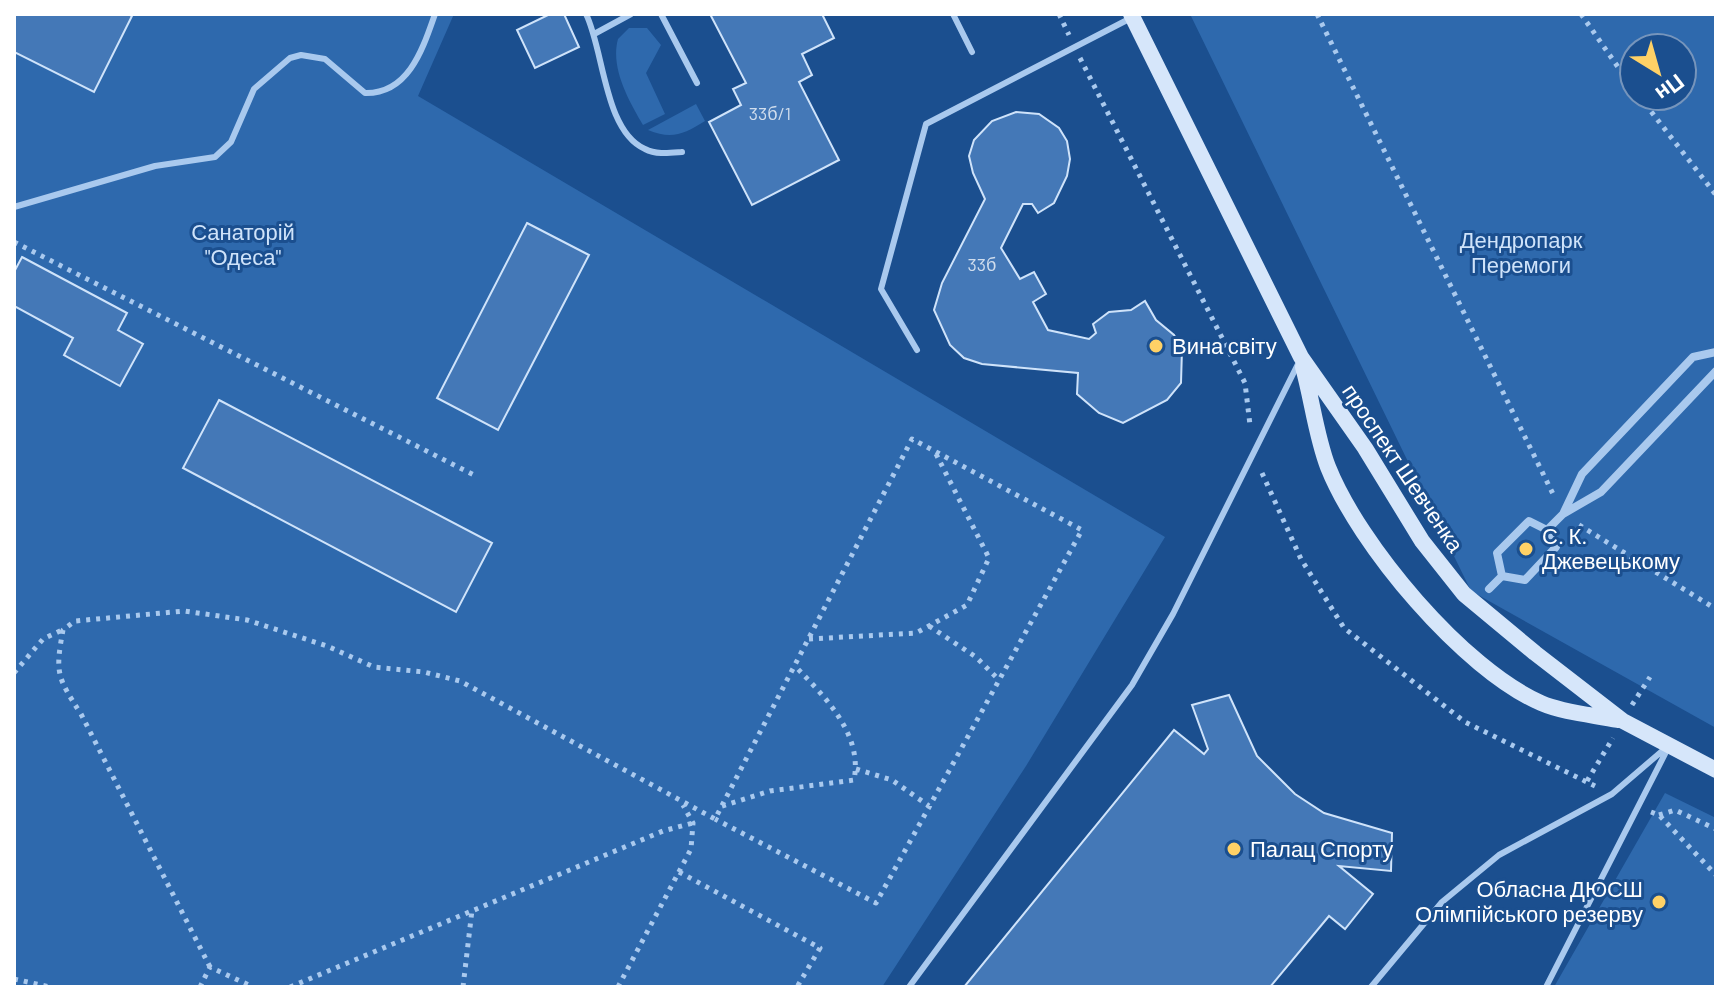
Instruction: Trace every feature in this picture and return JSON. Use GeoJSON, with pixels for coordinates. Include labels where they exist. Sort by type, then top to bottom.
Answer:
{"type":"FeatureCollection","features":[{"type":"Feature","properties":{"kind":"main road","name":"проспект Шевченка"},"geometry":{"type":"LineString","coordinates":[[1132,15],[1301,357],[1365,448],[1422,541],[1464,594],[1623,721],[1716,770]]}},
{"type":"Feature","properties":{"kind":"main road","name":"проспект Шевченка"},"geometry":{"type":"LineString","coordinates":[[1301,357],[1329,467],[1387,565],[1417,601],[1462,647],[1541,703],[1623,721]]}},
{"type":"Feature","properties":{"kind":"street"},"geometry":{"type":"LineString","coordinates":[[1563,514],[1582,474],[1693,357],[1716,352]]}},
{"type":"Feature","properties":{"kind":"street"},"geometry":{"type":"LineString","coordinates":[[1547,530],[1563,514],[1601,492],[1716,371]]}},
{"type":"Feature","properties":{"kind":"street"},"geometry":{"type":"LineString","coordinates":[[1529,521],[1547,530],[1556,547],[1525,580],[1502,576],[1497,553],[1529,521]]}},
{"type":"Feature","properties":{"kind":"street"},"geometry":{"type":"LineString","coordinates":[[1489,589],[1502,576]]}},
{"type":"Feature","properties":{"kind":"lane"},"geometry":{"type":"LineString","coordinates":[[14,207],[155,166],[215,157],[231,142],[254,89],[290,58],[301,55],[325,59],[365,93],[388,90],[406,76],[421,52],[435,14]]}},
{"type":"Feature","properties":{"kind":"lane"},"geometry":{"type":"LineString","coordinates":[[586,14],[596,33],[613,106],[631,139],[644,149],[682,152]]}},
{"type":"Feature","properties":{"kind":"lane"},"geometry":{"type":"LineString","coordinates":[[596,33],[631,14]]}},
{"type":"Feature","properties":{"kind":"lane"},"geometry":{"type":"LineString","coordinates":[[661,14],[697,83]]}},
{"type":"Feature","properties":{"kind":"lane"},"geometry":{"type":"LineString","coordinates":[[953,14],[972,52]]}},
{"type":"Feature","properties":{"kind":"lane"},"geometry":{"type":"LineString","coordinates":[[917,350],[881,289],[926,124],[1132,15]]}},
{"type":"Feature","properties":{"kind":"lane"},"geometry":{"type":"LineString","coordinates":[[909,987],[1132,685],[1173,614],[1301,357]]}},
{"type":"Feature","properties":{"kind":"lane"},"geometry":{"type":"LineString","coordinates":[[1371,987],[1442,902],[1499,855],[1612,794],[1668,746]]}},
{"type":"Feature","properties":{"kind":"lane"},"geometry":{"type":"LineString","coordinates":[[1546,987],[1668,746]]}},
{"type":"Feature","properties":{"kind":"path"},"geometry":{"type":"LineString","coordinates":[[1059,14],[1245,383],[1253,453],[1301,559],[1344,628],[1465,722],[1612,794]]}},
{"type":"Feature","properties":{"kind":"path"},"geometry":{"type":"LineString","coordinates":[[1317,14],[1563,514],[1716,609]]}},
{"type":"Feature","properties":{"kind":"path"},"geometry":{"type":"LineString","coordinates":[[1581,14],[1618,67]]}},
{"type":"Feature","properties":{"kind":"path"},"geometry":{"type":"LineString","coordinates":[[1651,112],[1716,195]]}},
{"type":"Feature","properties":{"kind":"path"},"geometry":{"type":"LineString","coordinates":[[14,242],[474,475]]}},
{"type":"Feature","properties":{"kind":"path"},"geometry":{"type":"LineString","coordinates":[[14,673],[43,639],[75,621],[184,611],[247,620],[327,646],[374,667],[424,672],[460,681],[682,804],[876,903],[1082,530],[912,439],[715,819]]}},
{"type":"Feature","properties":{"kind":"path"},"geometry":{"type":"LineString","coordinates":[[808,639],[916,633],[967,605],[989,558],[934,449]]}},
{"type":"Feature","properties":{"kind":"path"},"geometry":{"type":"LineString","coordinates":[[929,626],[976,657],[999,680]]}},
{"type":"Feature","properties":{"kind":"path"},"geometry":{"type":"LineString","coordinates":[[63,630],[57,667],[63,687],[81,714],[210,967],[253,987]]}},
{"type":"Feature","properties":{"kind":"path"},"geometry":{"type":"LineString","coordinates":[[721,806],[770,791],[854,780],[858,758],[846,728],[822,694],[795,666]]}},
{"type":"Feature","properties":{"kind":"path"},"geometry":{"type":"LineString","coordinates":[[856,769],[892,780],[930,806]]}},
{"type":"Feature","properties":{"kind":"path"},"geometry":{"type":"LineString","coordinates":[[618,987],[691,849],[693,823],[682,804]]}},
{"type":"Feature","properties":{"kind":"path"},"geometry":{"type":"LineString","coordinates":[[1638,806],[1659,815],[1716,875]]}},
{"type":"Feature","properties":{"kind":"path"},"geometry":{"type":"LineString","coordinates":[[1659,815],[1675,810],[1716,829]]}},
{"type":"Feature","properties":{"kind":"path"},"geometry":{"type":"LineString","coordinates":[[290,987],[663,831],[693,823]]}},
{"type":"Feature","properties":{"kind":"path"},"geometry":{"type":"LineString","coordinates":[[679,872],[820,948],[797,987]]}},
{"type":"Feature","properties":{"kind":"path"},"geometry":{"type":"LineString","coordinates":[[463,987],[472,910]]}},
{"type":"Feature","properties":{"kind":"path"},"geometry":{"type":"LineString","coordinates":[[200,987],[210,967]]}},
{"type":"Feature","properties":{"kind":"path"},"geometry":{"type":"LineString","coordinates":[[14,979],[50,987]]}},
{"type":"Feature","properties":{"kind":"green space","name":"Санаторій \"Одеса\""},"geometry":{"type":"Polygon","coordinates":[[[14,14],[454,14],[418,96],[1165,537],[1026,766],[882,987],[14,987],[14,14]]]}},
{"type":"Feature","properties":{"kind":"green space","name":"Дендропарк Перемоги"},"geometry":{"type":"Polygon","coordinates":[[[1190,14],[1716,14],[1716,728],[1471,591],[1190,14]]]}},
{"type":"Feature","properties":{"kind":"green space"},"geometry":{"type":"Polygon","coordinates":[[[629,28],[647,28],[661,45],[646,73],[665,114],[643,125],[622,84],[617,61],[618,39],[629,28]]]}},
{"type":"Feature","properties":{"kind":"green space"},"geometry":{"type":"Polygon","coordinates":[[[696,104],[705,121],[691,129],[671,135],[648,130],[696,104]]]}},
{"type":"Feature","properties":{"kind":"green space","name":"Обласна ДЮСШ Олімпійського резерву"},"geometry":{"type":"Polygon","coordinates":[[[1665,793],[1716,818],[1716,987],[1554,987],[1665,793]]]}},
{"type":"Feature","properties":{"kind":"building"},"geometry":{"type":"Polygon","coordinates":[[[14,14],[132,16],[94,92],[14,52],[14,14]]]}},
{"type":"Feature","properties":{"kind":"building"},"geometry":{"type":"Polygon","coordinates":[[[550,14],[564,14],[579,47],[535,68],[517,30],[550,14]]]}},
{"type":"Feature","properties":{"kind":"building"},"geometry":{"type":"Polygon","coordinates":[[[710,14],[822,14],[834,38],[802,54],[812,75],[799,82],[839,160],[752,205],[709,122],[741,105],[733,89],[746,83],[710,14]]]}},
{"type":"Feature","properties":{"kind":"building"},"geometry":{"type":"Polygon","coordinates":[[[1016,112],[1039,114],[1059,128],[1067,141],[1070,159],[1067,176],[1054,203],[1038,213],[1032,204],[1023,204],[1001,248],[1020,279],[1034,272],[1046,294],[1033,302],[1048,330],[1089,339],[1096,333],[1093,324],[1109,312],[1131,310],[1145,301],[1156,320],[1174,335],[1182,349],[1181,383],[1167,400],[1123,423],[1099,413],[1077,394],[1078,373],[982,364],[964,358],[950,345],[934,310],[942,283],[985,199],[969,156],[974,140],[992,121],[1016,112]]]}},
{"type":"Feature","properties":{"kind":"building"},"geometry":{"type":"Polygon","coordinates":[[[527,223],[589,255],[498,430],[437,398],[527,223]]]}},
{"type":"Feature","properties":{"kind":"building"},"geometry":{"type":"Polygon","coordinates":[[[22,257],[127,313],[118,330],[143,344],[120,386],[64,355],[73,338],[14,306],[14,272],[22,257]]]}},
{"type":"Feature","properties":{"kind":"building"},"geometry":{"type":"Polygon","coordinates":[[[219,400],[492,543],[456,612],[183,468],[219,400]]]}},
{"type":"Feature","properties":{"kind":"building","name":"Палац Спорту"},"geometry":{"type":"Polygon","coordinates":[[[1229,695],[1257,756],[1295,794],[1324,813],[1392,833],[1391,871],[1339,866],[1373,894],[1345,929],[1329,916],[1270,987],[964,987],[1174,730],[1204,754],[1208,749],[1192,705],[1229,695]]]}},
{"type":"Feature","properties":{"kind":"place","name":"Вина світу"},"geometry":{"type":"Point","coordinates":[1156,346]}},
{"type":"Feature","properties":{"kind":"place","name":"С. К. Джевецькому"},"geometry":{"type":"Point","coordinates":[1526,549]}},
{"type":"Feature","properties":{"kind":"place","name":"Палац Спорту"},"geometry":{"type":"Point","coordinates":[1234,849]}},
{"type":"Feature","properties":{"kind":"place","name":"Обласна ДЮСШ Олімпійського резерву"},"geometry":{"type":"Point","coordinates":[1659,902]}}]}
